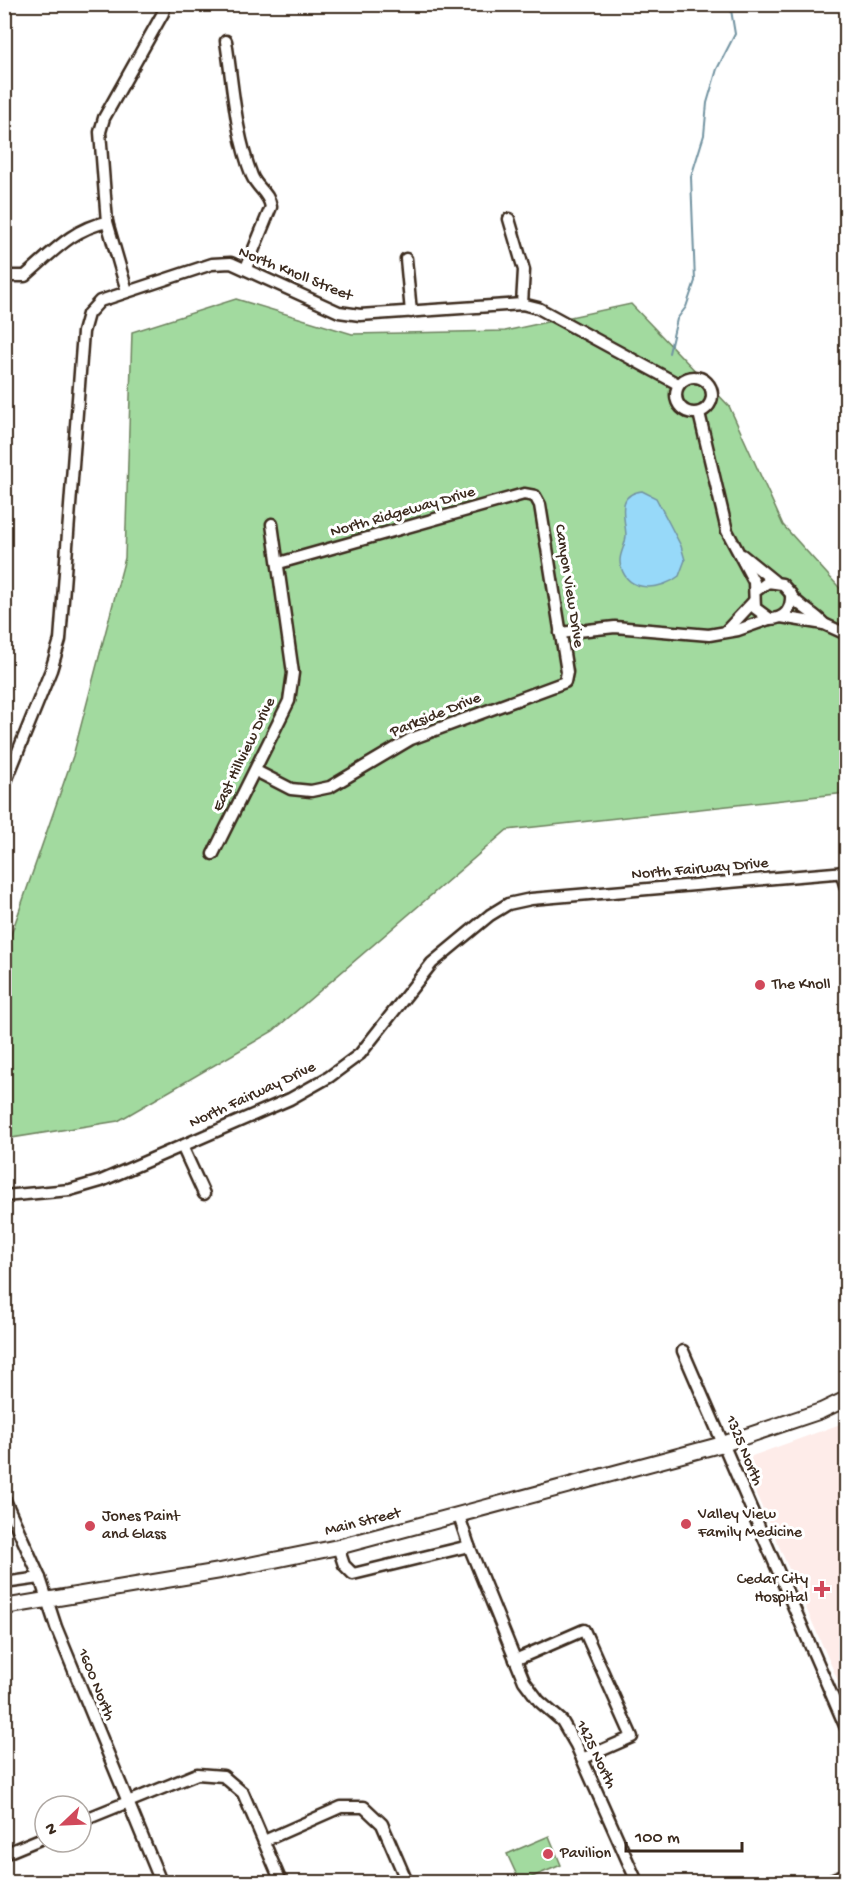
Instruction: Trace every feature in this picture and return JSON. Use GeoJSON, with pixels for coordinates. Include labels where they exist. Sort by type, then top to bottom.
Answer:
{"type":"FeatureCollection","features":[{"type":"Feature","properties":{"kind":"main road","name":"Main Street"},"geometry":{"type":"LineString","coordinates":[[4,1607],[220,1571],[338,1547],[723,1444],[821,1411],[846,1399]]}},
{"type":"Feature","properties":{"kind":"street"},"geometry":{"type":"LineString","coordinates":[[127,291],[107,222],[100,132],[104,118],[165,4]]}},
{"type":"Feature","properties":{"kind":"street"},"geometry":{"type":"LineString","coordinates":[[226,41],[235,115],[253,178],[269,197],[271,207],[246,268]]}},
{"type":"Feature","properties":{"kind":"street"},"geometry":{"type":"LineString","coordinates":[[509,219],[524,270],[522,304]]}},
{"type":"Feature","properties":{"kind":"street"},"geometry":{"type":"LineString","coordinates":[[4,276],[9,278],[25,276],[75,233],[87,226],[107,222]]}},
{"type":"Feature","properties":{"kind":"street"},"geometry":{"type":"LineString","coordinates":[[406,259],[411,312]]}},
{"type":"Feature","properties":{"kind":"street","name":"North Knoll Street"},"geometry":{"type":"LineString","coordinates":[[4,786],[51,670],[60,640],[83,332],[88,314],[100,301],[212,264],[231,263],[339,312],[360,315],[522,304],[538,309],[678,384]]}},
{"type":"Feature","properties":{"kind":"street"},"geometry":{"type":"LineString","coordinates":[[689,377],[696,377],[707,383],[711,389],[710,404],[699,413],[692,414],[679,406],[675,399],[678,384],[689,377]]}},
{"type":"Feature","properties":{"kind":"street"},"geometry":{"type":"LineString","coordinates":[[699,413],[727,531],[740,554],[759,613],[770,619]]}},
{"type":"Feature","properties":{"kind":"street","name":"North Ridgeway Drive"},"geometry":{"type":"LineString","coordinates":[[279,563],[524,494],[535,496]]}},
{"type":"Feature","properties":{"kind":"street","name":"Canyon View Drive"},"geometry":{"type":"LineString","coordinates":[[535,496],[540,505],[567,672],[565,682]]}},
{"type":"Feature","properties":{"kind":"street","name":"East Hillview Drive"},"geometry":{"type":"LineString","coordinates":[[213,854],[289,701],[293,673],[272,524]]}},
{"type":"Feature","properties":{"kind":"street"},"geometry":{"type":"LineString","coordinates":[[740,554],[774,581],[782,584],[797,604],[816,615],[824,624]]}},
{"type":"Feature","properties":{"kind":"street"},"geometry":{"type":"LineString","coordinates":[[726,631],[762,585],[774,581]]}},
{"type":"Feature","properties":{"kind":"street"},"geometry":{"type":"LineString","coordinates":[[782,617],[790,608],[790,594]]}},
{"type":"Feature","properties":{"kind":"street"},"geometry":{"type":"LineString","coordinates":[[560,633],[615,627],[709,635],[738,630],[782,617],[824,624],[846,634]]}},
{"type":"Feature","properties":{"kind":"street","name":"Parkside Drive"},"geometry":{"type":"LineString","coordinates":[[256,771],[291,789],[311,791],[330,787],[411,739],[565,682]]}},
{"type":"Feature","properties":{"kind":"street"},"geometry":{"type":"LineString","coordinates":[[844,872],[846,888]]}},
{"type":"Feature","properties":{"kind":"street","name":"North Fairway Drive"},"geometry":{"type":"LineString","coordinates":[[4,1196],[70,1190],[101,1180],[290,1099],[329,1077],[360,1054],[432,963],[490,915],[508,904],[531,899],[844,872]]}},
{"type":"Feature","properties":{"kind":"street"},"geometry":{"type":"LineString","coordinates":[[182,1146],[204,1194]]}},
{"type":"Feature","properties":{"kind":"street","name":"1325 North"},"geometry":{"type":"LineString","coordinates":[[683,1351],[846,1728]]}},
{"type":"Feature","properties":{"kind":"street","name":"1600 North"},"geometry":{"type":"LineString","coordinates":[[4,1498],[40,1578],[46,1600],[126,1801],[161,1882]]}},
{"type":"Feature","properties":{"kind":"street","name":"1425 North"},"geometry":{"type":"LineString","coordinates":[[459,1516],[524,1681],[539,1701],[562,1722],[582,1759],[637,1882]]}},
{"type":"Feature","properties":{"kind":"street"},"geometry":{"type":"LineString","coordinates":[[338,1547],[344,1565],[353,1574],[469,1546]]}},
{"type":"Feature","properties":{"kind":"street"},"geometry":{"type":"LineString","coordinates":[[4,1583],[40,1578]]}},
{"type":"Feature","properties":{"kind":"street"},"geometry":{"type":"LineString","coordinates":[[515,1660],[584,1630],[632,1737],[582,1759]]}},
{"type":"Feature","properties":{"kind":"street"},"geometry":{"type":"LineString","coordinates":[[93,1816],[197,1774],[223,1776],[243,1793],[281,1882]]}},
{"type":"Feature","properties":{"kind":"street"},"geometry":{"type":"LineString","coordinates":[[264,1841],[341,1807],[364,1807],[382,1824],[407,1882]]}},
{"type":"Feature","properties":{"kind":"street"},"geometry":{"type":"LineString","coordinates":[[4,1854],[33,1842]]}},
{"type":"Feature","properties":{"kind":"street"},"geometry":{"type":"LineString","coordinates":[[826,1882],[846,1874]]}},
{"type":"Feature","properties":{"kind":"shaded area","name":"Cedar City Hospital"},"geometry":{"type":"Polygon","coordinates":[[[846,1422],[846,1699],[749,1478],[748,1465],[752,1456],[846,1422]]]}},
{"type":"Feature","properties":{"kind":"green space"},"geometry":{"type":"Polygon","coordinates":[[[236,299],[352,334],[505,331],[631,304],[729,406],[783,525],[846,595],[846,793],[507,830],[273,1031],[118,1121],[5,1139],[5,952],[73,756],[125,558],[132,332],[236,299]]]}},
{"type":"Feature","properties":{"kind":"green space"},"geometry":{"type":"Polygon","coordinates":[[[549,1836],[561,1865],[520,1882],[507,1854],[549,1836]]]}},
{"type":"Feature","properties":{"kind":"water"},"geometry":{"type":"Polygon","coordinates":[[[642,491],[656,498],[681,546],[685,560],[679,576],[672,581],[647,587],[631,582],[625,576],[620,563],[626,535],[625,501],[634,493],[642,491]]]}},
{"type":"Feature","properties":{"kind":"waterway"},"geometry":{"type":"LineString","coordinates":[[669,353],[677,319],[686,307],[695,281],[691,177],[704,135],[707,103],[717,69],[735,34],[730,4]]}},
{"type":"Feature","properties":{"kind":"place","name":"The Knoll"},"geometry":{"type":"Point","coordinates":[760,985]}},
{"type":"Feature","properties":{"kind":"place","name":"Valley View Family Medicine"},"geometry":{"type":"Point","coordinates":[686,1524]}},
{"type":"Feature","properties":{"kind":"place","name":"Jones Paint and Glass"},"geometry":{"type":"Point","coordinates":[90,1526]}},
{"type":"Feature","properties":{"kind":"place","name":"Cedar City Hospital"},"geometry":{"type":"Point","coordinates":[822,1589]}},
{"type":"Feature","properties":{"kind":"place","name":"Pavilion"},"geometry":{"type":"Point","coordinates":[548,1854]}}]}
